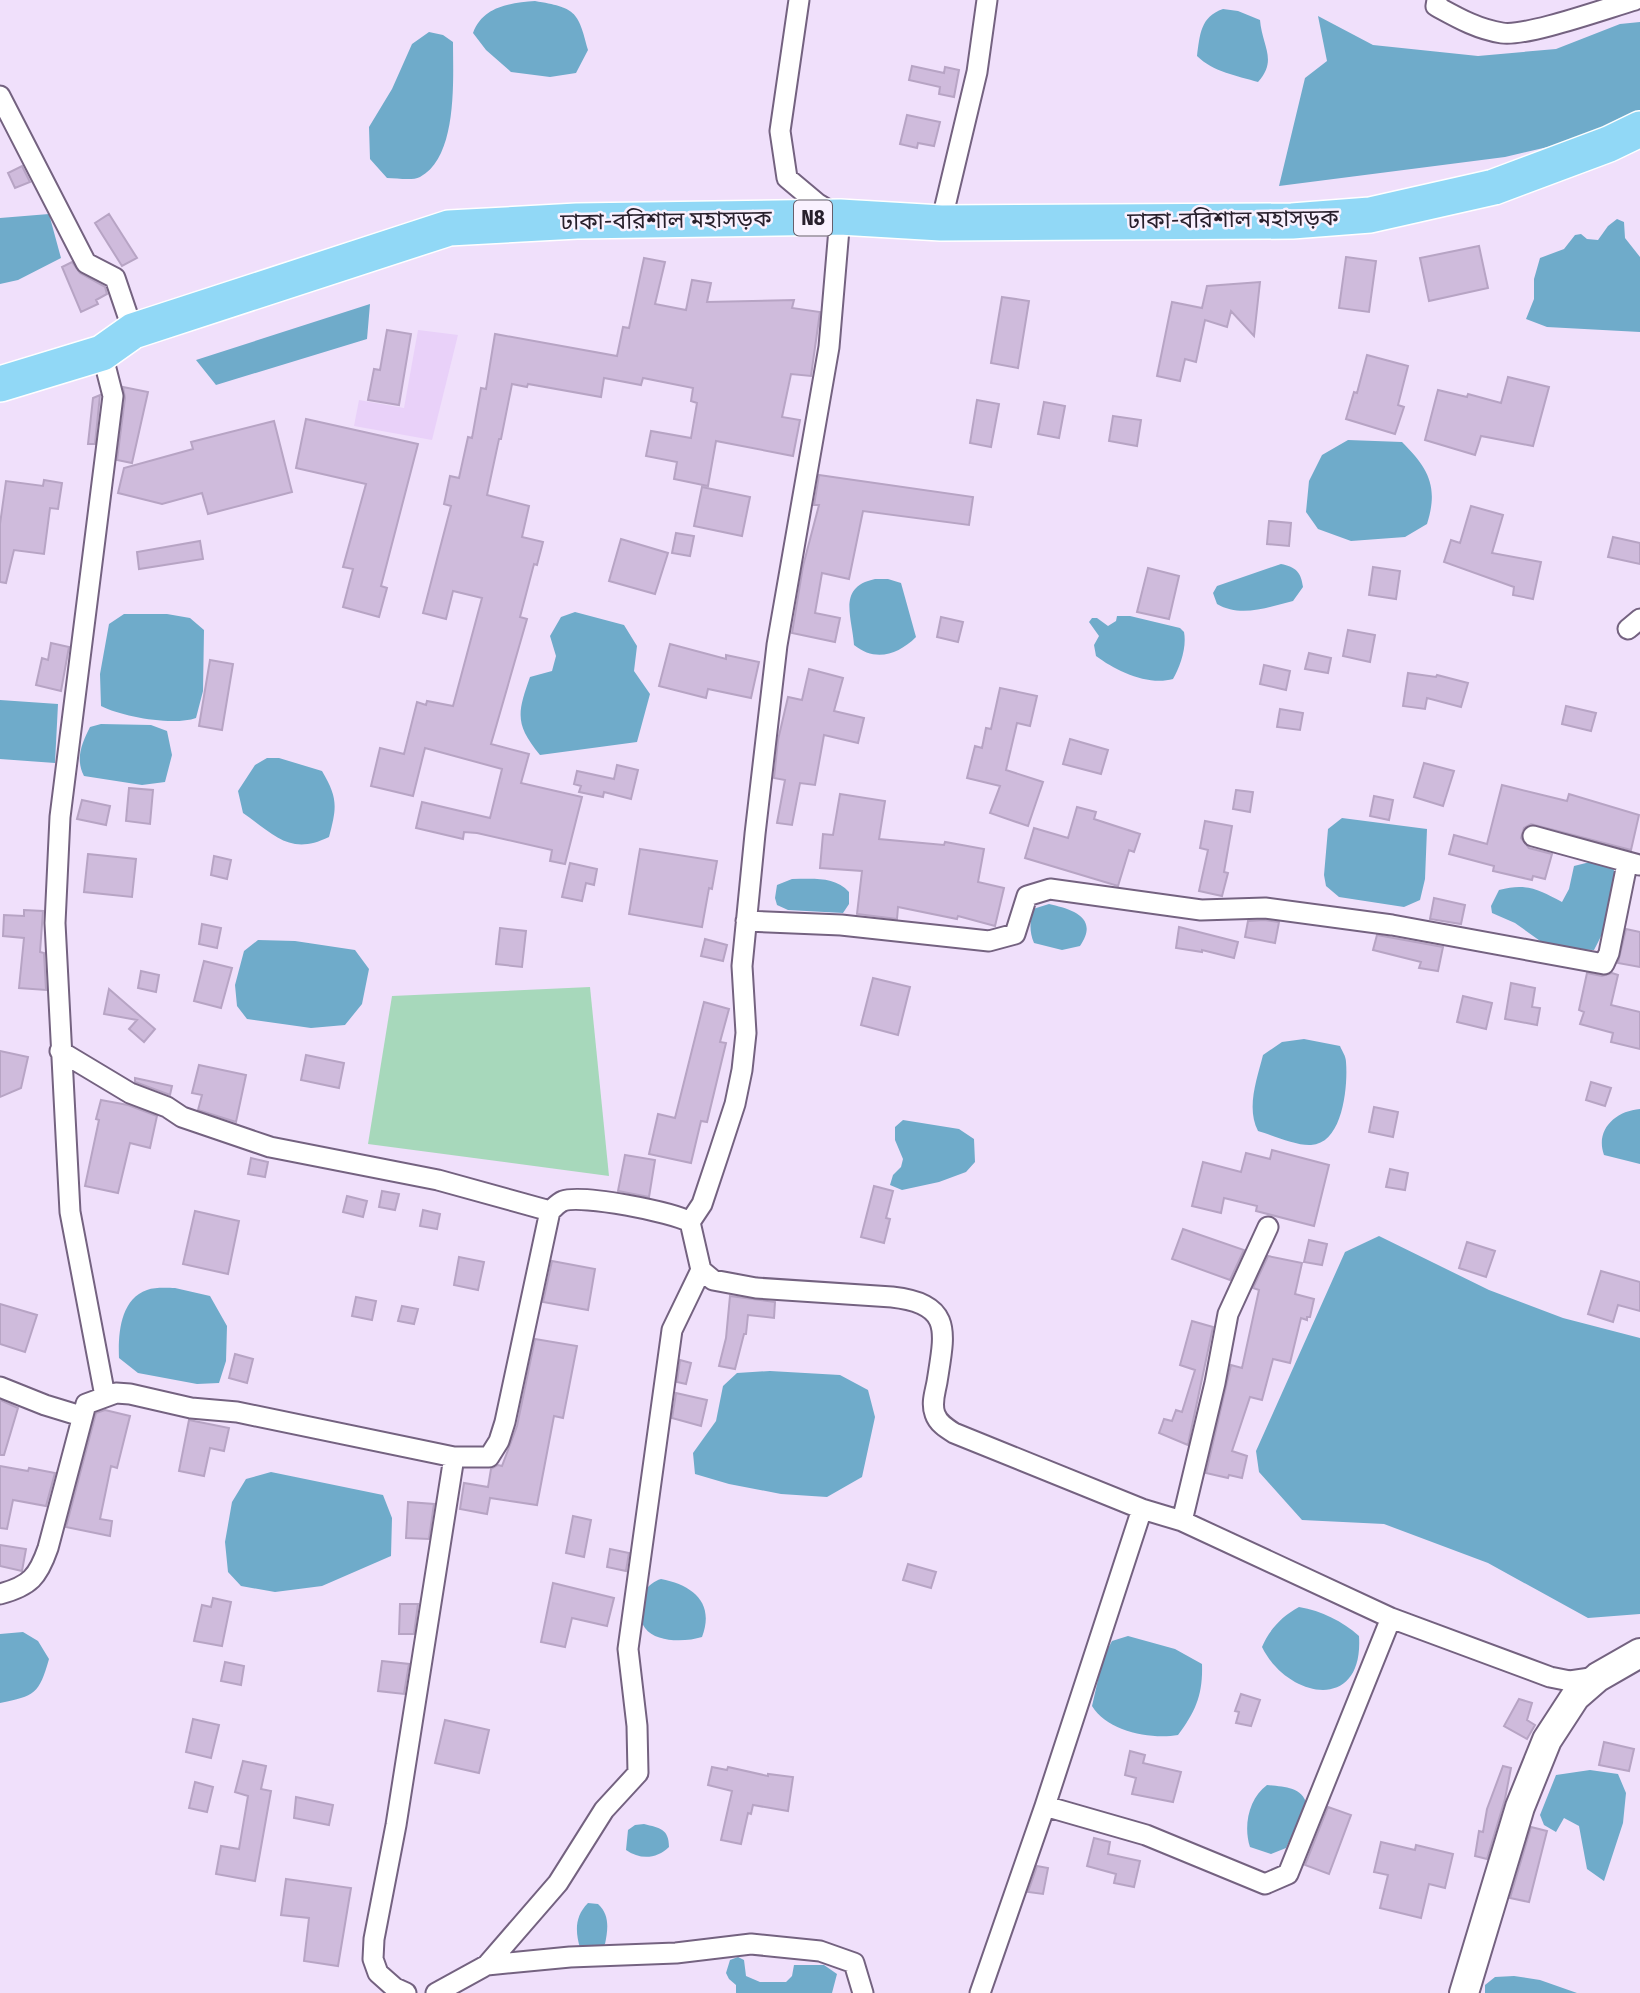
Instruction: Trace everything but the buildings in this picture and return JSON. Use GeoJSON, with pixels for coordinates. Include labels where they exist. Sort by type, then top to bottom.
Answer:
{"type":"FeatureCollection","features":[{"type":"Feature","properties":{"kind":"highway","name":"ঢাকা-বরিশাল মহাসড়ক"},"geometry":{"type":"LineString","coordinates":[[0,384],[102,354],[133,331],[449,228],[577,221],[840,217],[941,223],[1292,222],[1370,215],[1494,187],[1608,144],[1640,129]]}},
{"type":"Feature","properties":{"kind":"street"},"geometry":{"type":"LineString","coordinates":[[799,0],[780,131],[787,178],[818,204],[840,217],[830,347],[777,645],[742,966],[746,1021],[742,1070],[735,1104],[702,1204],[690,1222],[701,1270],[713,1280],[756,1288],[914,1299],[931,1307],[940,1318],[943,1338],[933,1399],[935,1414],[943,1426],[954,1433],[1142,1509],[1182,1521],[1391,1618],[1550,1676],[1570,1681],[1598,1677]]}},
{"type":"Feature","properties":{"kind":"street"},"geometry":{"type":"LineString","coordinates":[[941,223],[977,72],[987,0]]}},
{"type":"Feature","properties":{"kind":"street"},"geometry":{"type":"LineString","coordinates":[[1437,0],[1436,6],[1472,25],[1505,34],[1634,0]]}},
{"type":"Feature","properties":{"kind":"street"},"geometry":{"type":"LineString","coordinates":[[0,96],[86,264],[115,278],[133,331]]}},
{"type":"Feature","properties":{"kind":"street"},"geometry":{"type":"LineString","coordinates":[[102,354],[113,396],[60,817],[55,923],[71,1212],[105,1396]]}},
{"type":"Feature","properties":{"kind":"street"},"geometry":{"type":"LineString","coordinates":[[746,921],[841,925],[989,942],[1015,934],[1027,896],[1050,889],[1201,910],[1265,908],[1354,920],[1604,964],[1634,864],[1533,836]]}},
{"type":"Feature","properties":{"kind":"street"},"geometry":{"type":"LineString","coordinates":[[60,1051],[130,1093],[182,1116],[270,1147],[438,1180],[550,1211]]}},
{"type":"Feature","properties":{"kind":"street"},"geometry":{"type":"LineString","coordinates":[[0,1594],[20,1589],[40,1569],[86,1404],[116,1393],[130,1394],[191,1408],[237,1412],[454,1457],[489,1457],[499,1441],[505,1422],[550,1211],[562,1201],[583,1198],[683,1218],[690,1222]]}},
{"type":"Feature","properties":{"kind":"street"},"geometry":{"type":"LineString","coordinates":[[1182,1521],[1215,1383],[1228,1314],[1268,1227]]}},
{"type":"Feature","properties":{"kind":"street"},"geometry":{"type":"LineString","coordinates":[[436,1993],[487,1965],[558,1883],[604,1810],[638,1773],[637,1726],[628,1649],[672,1330],[701,1270]]}},
{"type":"Feature","properties":{"kind":"street"},"geometry":{"type":"LineString","coordinates":[[0,1387],[81,1416]]}},
{"type":"Feature","properties":{"kind":"street"},"geometry":{"type":"LineString","coordinates":[[406,1993],[395,1988],[378,1973],[373,1959],[374,1939],[396,1825],[454,1457]]}},
{"type":"Feature","properties":{"kind":"street"},"geometry":{"type":"LineString","coordinates":[[980,1993],[1045,1806],[1142,1509]]}},
{"type":"Feature","properties":{"kind":"street"},"geometry":{"type":"LineString","coordinates":[[1045,1806],[1146,1835],[1265,1884],[1288,1874],[1391,1618]]}},
{"type":"Feature","properties":{"kind":"street"},"geometry":{"type":"LineString","coordinates":[[1464,1993],[1520,1807],[1547,1740],[1574,1697],[1598,1677],[1640,1653]]}},
{"type":"Feature","properties":{"kind":"street"},"geometry":{"type":"LineString","coordinates":[[487,1965],[570,1957],[676,1953],[751,1944],[820,1951],[854,1963],[863,1993]]}},
{"type":"Feature","properties":{"kind":"shaded area"},"geometry":{"type":"Polygon","coordinates":[[[418,330],[458,335],[432,440],[354,426],[359,400],[404,408],[418,330]]]}},
{"type":"Feature","properties":{"kind":"green space"},"geometry":{"type":"Polygon","coordinates":[[[590,987],[609,1176],[368,1144],[392,996],[590,987]]]}},
{"type":"Feature","properties":{"kind":"water"},"geometry":{"type":"Polygon","coordinates":[[[535,1],[567,9],[581,26],[588,50],[576,73],[550,77],[511,72],[486,50],[473,33],[483,17],[490,12],[507,5],[535,1]]]}},
{"type":"Feature","properties":{"kind":"water"},"geometry":{"type":"Polygon","coordinates":[[[1223,9],[1238,11],[1260,20],[1268,60],[1264,74],[1258,82],[1218,70],[1197,56],[1200,34],[1205,22],[1215,12],[1223,9]]]}},
{"type":"Feature","properties":{"kind":"water"},"geometry":{"type":"Polygon","coordinates":[[[1318,16],[1373,45],[1478,56],[1556,49],[1620,24],[1640,22],[1640,113],[1565,143],[1505,157],[1279,186],[1305,78],[1327,61],[1318,16]]]}},
{"type":"Feature","properties":{"kind":"water"},"geometry":{"type":"Polygon","coordinates":[[[429,32],[443,35],[453,42],[453,96],[447,135],[441,153],[432,167],[420,177],[387,178],[370,159],[369,127],[392,89],[412,44],[429,32]]]}},
{"type":"Feature","properties":{"kind":"water"},"geometry":{"type":"Polygon","coordinates":[[[49,214],[61,258],[18,280],[0,284],[0,218],[49,214]]]}},
{"type":"Feature","properties":{"kind":"water"},"geometry":{"type":"Polygon","coordinates":[[[1617,219],[1624,222],[1625,238],[1640,257],[1640,332],[1547,327],[1526,319],[1534,299],[1534,279],[1540,258],[1564,249],[1575,235],[1581,234],[1587,239],[1598,240],[1617,219]]]}},
{"type":"Feature","properties":{"kind":"water"},"geometry":{"type":"Polygon","coordinates":[[[370,304],[367,339],[216,385],[196,360],[370,304]]]}},
{"type":"Feature","properties":{"kind":"water"},"geometry":{"type":"Polygon","coordinates":[[[1348,440],[1402,442],[1411,451],[1429,478],[1432,499],[1427,524],[1405,537],[1351,541],[1318,529],[1306,512],[1309,481],[1322,455],[1348,440]]]}},
{"type":"Feature","properties":{"kind":"water"},"geometry":{"type":"Polygon","coordinates":[[[1281,564],[1297,571],[1301,578],[1303,587],[1293,601],[1245,611],[1217,604],[1213,593],[1217,586],[1281,564]]]}},
{"type":"Feature","properties":{"kind":"water"},"geometry":{"type":"Polygon","coordinates":[[[875,579],[901,583],[916,637],[894,652],[878,655],[854,645],[850,613],[851,596],[855,589],[875,579]]]}},
{"type":"Feature","properties":{"kind":"water"},"geometry":{"type":"Polygon","coordinates":[[[575,612],[624,625],[637,646],[634,671],[650,694],[637,742],[540,755],[522,726],[523,700],[530,677],[552,671],[556,656],[550,636],[561,617],[575,612]]]}},
{"type":"Feature","properties":{"kind":"water"},"geometry":{"type":"Polygon","coordinates":[[[124,614],[167,614],[190,618],[204,630],[203,691],[196,718],[175,721],[148,719],[122,714],[101,706],[100,674],[109,624],[124,614]]]}},
{"type":"Feature","properties":{"kind":"water"},"geometry":{"type":"Polygon","coordinates":[[[1117,616],[1130,616],[1180,628],[1184,632],[1182,657],[1173,679],[1143,679],[1113,667],[1096,656],[1094,645],[1099,636],[1089,622],[1092,618],[1097,618],[1108,626],[1116,621],[1117,616]]]}},
{"type":"Feature","properties":{"kind":"water"},"geometry":{"type":"Polygon","coordinates":[[[0,700],[58,704],[55,763],[0,759],[0,700]]]}},
{"type":"Feature","properties":{"kind":"water"},"geometry":{"type":"Polygon","coordinates":[[[101,724],[151,725],[167,731],[172,755],[165,782],[142,785],[84,776],[80,763],[82,745],[90,727],[101,724]]]}},
{"type":"Feature","properties":{"kind":"water"},"geometry":{"type":"Polygon","coordinates":[[[267,758],[279,758],[322,771],[335,803],[329,837],[315,842],[293,844],[274,835],[243,813],[238,791],[255,765],[267,758]]]}},
{"type":"Feature","properties":{"kind":"water"},"geometry":{"type":"Polygon","coordinates":[[[1342,818],[1427,829],[1425,879],[1420,900],[1404,907],[1339,897],[1326,886],[1324,875],[1328,829],[1342,818]]]}},
{"type":"Feature","properties":{"kind":"water"},"geometry":{"type":"Polygon","coordinates":[[[1590,862],[1611,867],[1616,883],[1612,908],[1594,950],[1550,948],[1515,923],[1492,913],[1491,906],[1499,890],[1508,888],[1532,888],[1562,902],[1569,889],[1574,866],[1590,862]]]}},
{"type":"Feature","properties":{"kind":"water"},"geometry":{"type":"Polygon","coordinates":[[[792,879],[837,883],[849,892],[849,904],[843,913],[788,910],[777,905],[777,885],[792,879]]]}},
{"type":"Feature","properties":{"kind":"water"},"geometry":{"type":"Polygon","coordinates":[[[1049,904],[1074,912],[1085,921],[1087,928],[1080,946],[1062,950],[1034,943],[1031,934],[1033,909],[1049,904]]]}},
{"type":"Feature","properties":{"kind":"water"},"geometry":{"type":"Polygon","coordinates":[[[258,940],[295,941],[355,950],[369,969],[362,1004],[345,1025],[311,1028],[247,1019],[237,1006],[235,985],[244,951],[258,940]]]}},
{"type":"Feature","properties":{"kind":"water"},"geometry":{"type":"Polygon","coordinates":[[[1304,1039],[1340,1046],[1346,1062],[1344,1099],[1337,1125],[1322,1142],[1311,1145],[1258,1131],[1253,1113],[1254,1093],[1263,1055],[1282,1042],[1304,1039]]]}},
{"type":"Feature","properties":{"kind":"water"},"geometry":{"type":"Polygon","coordinates":[[[1640,1109],[1640,1164],[1604,1155],[1602,1138],[1609,1123],[1623,1114],[1640,1109]]]}},
{"type":"Feature","properties":{"kind":"water"},"geometry":{"type":"Polygon","coordinates":[[[903,1120],[959,1129],[974,1139],[975,1162],[966,1172],[939,1182],[902,1190],[890,1185],[903,1159],[895,1140],[895,1127],[903,1120]]]}},
{"type":"Feature","properties":{"kind":"water"},"geometry":{"type":"Polygon","coordinates":[[[1379,1236],[1489,1290],[1563,1318],[1640,1338],[1640,1614],[1588,1618],[1488,1563],[1384,1524],[1302,1520],[1259,1472],[1256,1451],[1345,1252],[1379,1236]]]}},
{"type":"Feature","properties":{"kind":"water"},"geometry":{"type":"Polygon","coordinates":[[[175,1288],[210,1296],[227,1326],[226,1361],[219,1383],[197,1384],[138,1373],[119,1358],[122,1319],[131,1301],[147,1290],[175,1288]]]}},
{"type":"Feature","properties":{"kind":"water"},"geometry":{"type":"Polygon","coordinates":[[[770,1371],[840,1375],[868,1390],[875,1417],[862,1477],[827,1497],[781,1494],[695,1474],[693,1453],[716,1421],[723,1386],[737,1373],[770,1371]]]}},
{"type":"Feature","properties":{"kind":"water"},"geometry":{"type":"Polygon","coordinates":[[[271,1472],[383,1495],[392,1518],[391,1556],[322,1586],[275,1592],[241,1586],[228,1572],[225,1542],[232,1502],[246,1479],[271,1472]]]}},
{"type":"Feature","properties":{"kind":"water"},"geometry":{"type":"Polygon","coordinates":[[[661,1579],[683,1586],[698,1597],[706,1614],[702,1637],[688,1640],[664,1639],[645,1628],[639,1614],[641,1599],[648,1587],[661,1579]]]}},
{"type":"Feature","properties":{"kind":"water"},"geometry":{"type":"Polygon","coordinates":[[[1299,1607],[1331,1617],[1359,1636],[1357,1661],[1349,1678],[1337,1687],[1322,1690],[1288,1678],[1262,1647],[1277,1624],[1299,1607]]]}},
{"type":"Feature","properties":{"kind":"water"},"geometry":{"type":"Polygon","coordinates":[[[23,1632],[38,1641],[49,1659],[42,1680],[34,1692],[0,1703],[0,1634],[23,1632]]]}},
{"type":"Feature","properties":{"kind":"water"},"geometry":{"type":"Polygon","coordinates":[[[1128,1636],[1175,1649],[1202,1664],[1197,1702],[1178,1735],[1155,1736],[1130,1732],[1108,1722],[1092,1706],[1103,1658],[1112,1641],[1128,1636]]]}},
{"type":"Feature","properties":{"kind":"water"},"geometry":{"type":"Polygon","coordinates":[[[1590,1770],[1618,1774],[1626,1793],[1623,1823],[1604,1881],[1587,1869],[1579,1826],[1564,1818],[1556,1832],[1544,1825],[1540,1815],[1556,1775],[1590,1770]]]}},
{"type":"Feature","properties":{"kind":"water"},"geometry":{"type":"Polygon","coordinates":[[[1267,1785],[1296,1791],[1305,1799],[1307,1805],[1286,1848],[1271,1854],[1250,1847],[1247,1830],[1252,1805],[1267,1785]]]}},
{"type":"Feature","properties":{"kind":"water"},"geometry":{"type":"Polygon","coordinates":[[[644,1824],[663,1830],[669,1847],[648,1857],[626,1850],[628,1830],[635,1825],[644,1824]]]}},
{"type":"Feature","properties":{"kind":"water"},"geometry":{"type":"Polygon","coordinates":[[[588,1903],[598,1904],[602,1908],[607,1923],[605,1944],[596,1951],[580,1948],[577,1936],[578,1918],[588,1903]]]}},
{"type":"Feature","properties":{"kind":"water"},"geometry":{"type":"Polygon","coordinates":[[[738,1957],[744,1960],[746,1976],[760,1982],[786,1982],[792,1976],[794,1965],[824,1965],[837,1974],[832,1993],[736,1993],[736,1985],[726,1973],[730,1960],[738,1957]]]}},
{"type":"Feature","properties":{"kind":"water"},"geometry":{"type":"Polygon","coordinates":[[[1514,1976],[1540,1980],[1577,1993],[1485,1993],[1485,1985],[1495,1977],[1514,1976]]]}}]}
